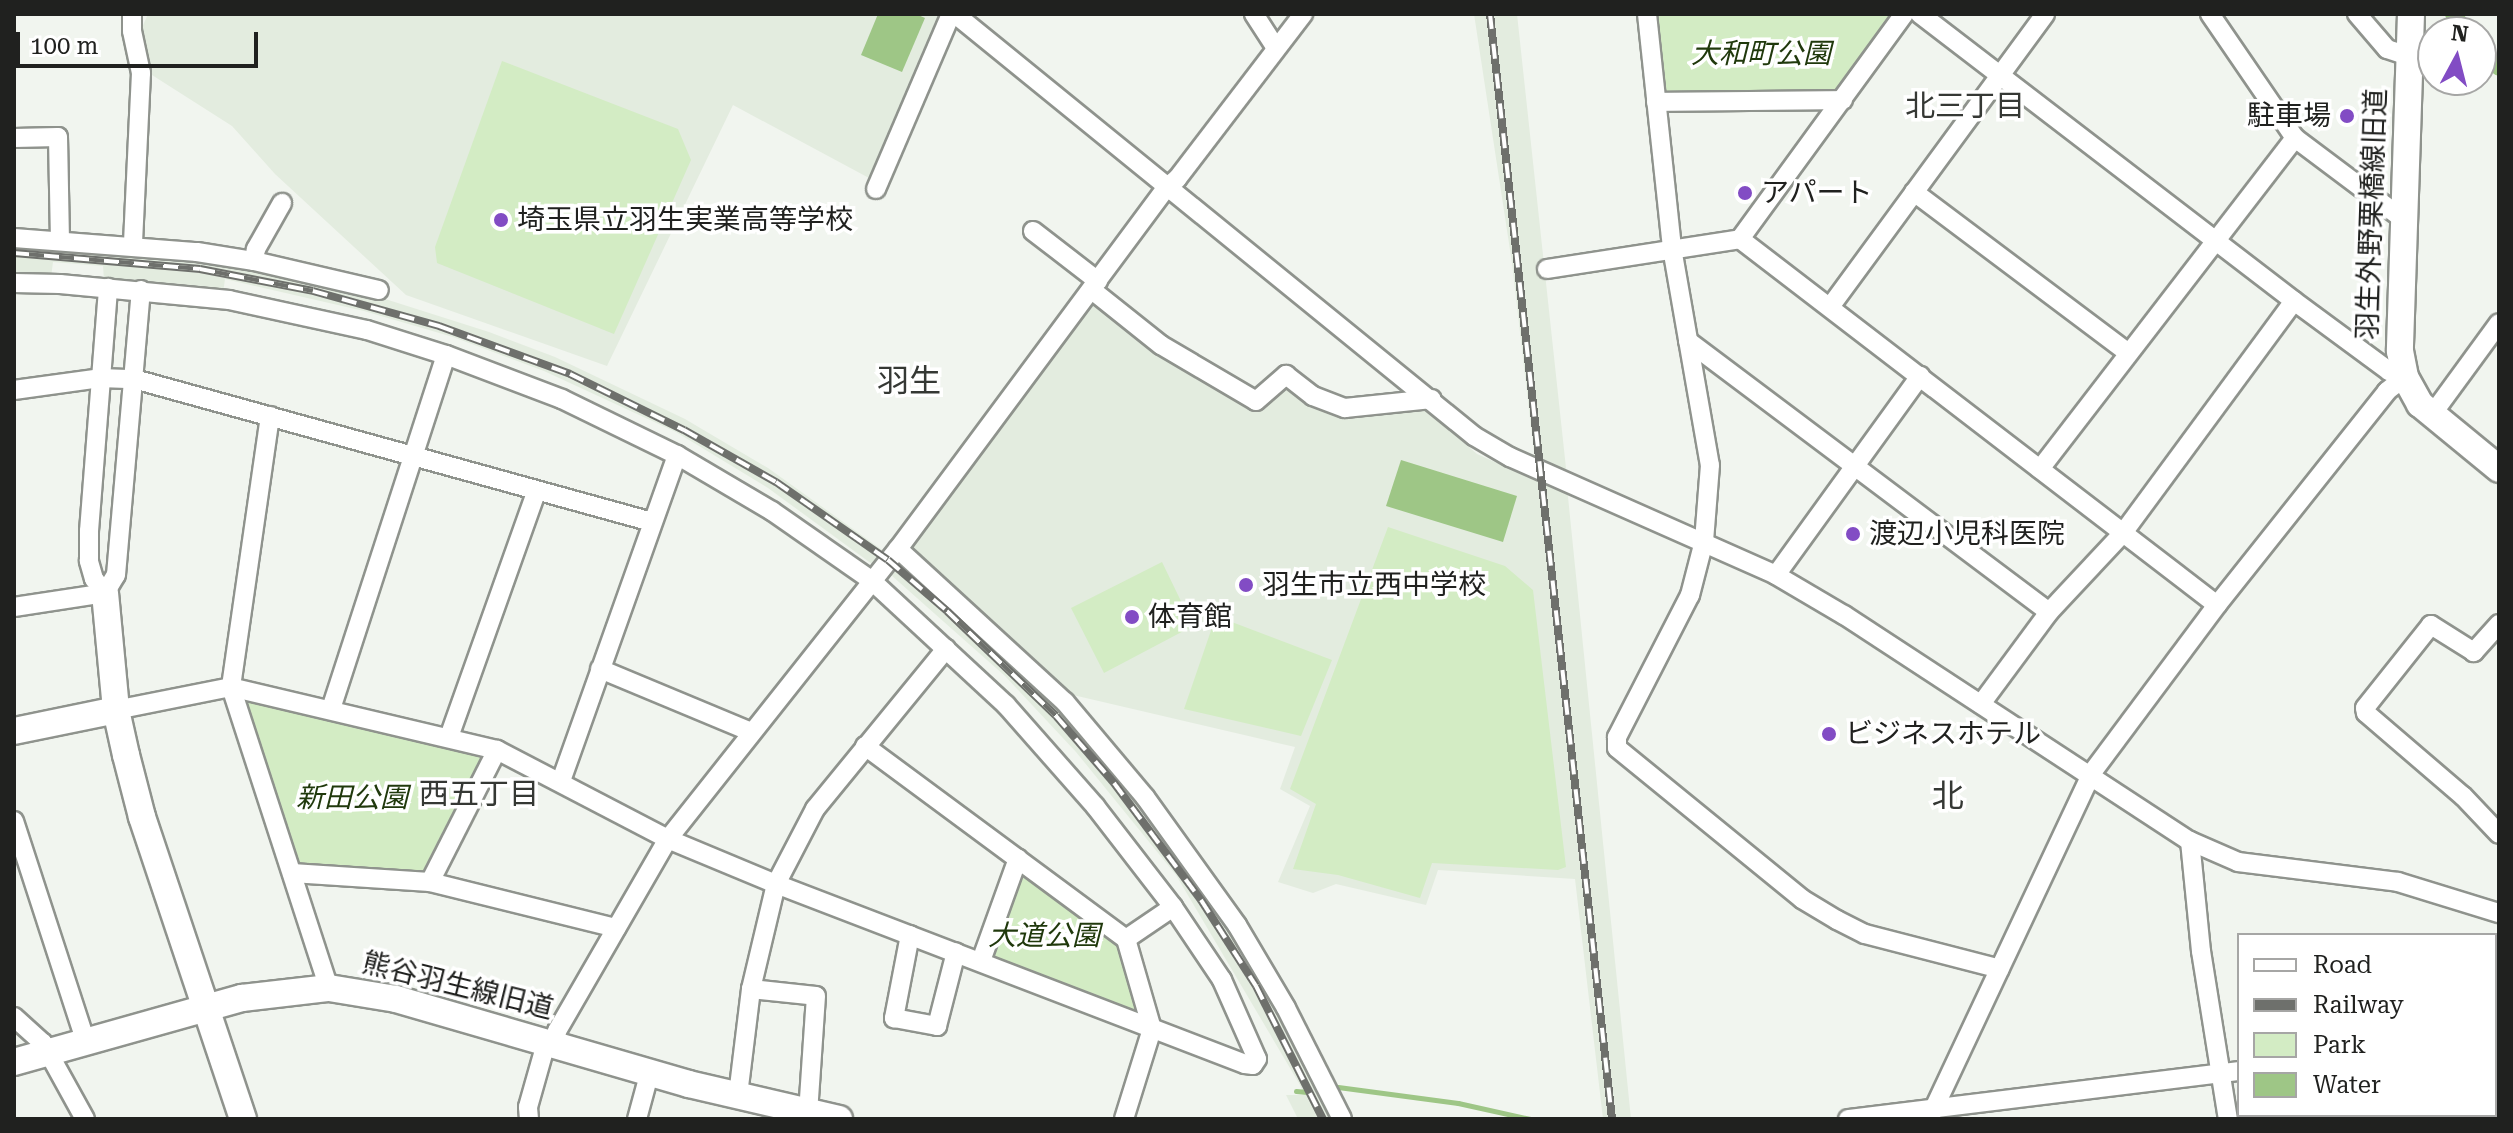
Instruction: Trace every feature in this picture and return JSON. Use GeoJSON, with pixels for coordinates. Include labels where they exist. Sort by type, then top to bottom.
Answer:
{"type":"FeatureCollection","features":[{"type":"Feature","properties":{"kind":"street"},"geometry":{"type":"LineString","coordinates":[[132,14],[132,31],[141,73],[133,245]]}},
{"type":"Feature","properties":{"kind":"street"},"geometry":{"type":"LineString","coordinates":[[876,189],[953,14],[1474,436],[1510,457],[1776,575],[1844,615],[2190,841],[2238,862],[2398,882],[2499,913]]}},
{"type":"Feature","properties":{"kind":"street"},"geometry":{"type":"LineString","coordinates":[[1254,14],[1276,48]]}},
{"type":"Feature","properties":{"kind":"street"},"geometry":{"type":"LineString","coordinates":[[529,1119],[528,1107],[551,1041],[668,839],[898,549],[1167,187],[1177,179],[1303,14]]}},
{"type":"Feature","properties":{"kind":"street"},"geometry":{"type":"LineString","coordinates":[[1647,14],[1672,248],[1710,465],[1704,541],[1690,595],[1617,737],[1617,748],[1802,899],[1837,920],[1865,934],[2000,969]]}},
{"type":"Feature","properties":{"kind":"street"},"geometry":{"type":"LineString","coordinates":[[1740,239],[1904,14]]}},
{"type":"Feature","properties":{"kind":"street"},"geometry":{"type":"LineString","coordinates":[[1920,14],[2294,301],[2389,371],[2405,377]]}},
{"type":"Feature","properties":{"kind":"street"},"geometry":{"type":"LineString","coordinates":[[1830,307],[2045,14]]}},
{"type":"Feature","properties":{"kind":"street"},"geometry":{"type":"LineString","coordinates":[[2210,14],[2295,138],[2403,219]]}},
{"type":"Feature","properties":{"kind":"street"},"geometry":{"type":"LineString","coordinates":[[2357,14],[2387,49],[2409,56]]}},
{"type":"Feature","properties":{"kind":"street","name":"羽生外野栗橋線旧道"},"geometry":{"type":"LineString","coordinates":[[2411,14],[2399,328],[2405,377],[2412,394],[2431,416],[2499,469]]}},
{"type":"Feature","properties":{"kind":"street"},"geometry":{"type":"LineString","coordinates":[[1656,102],[1843,100]]}},
{"type":"Feature","properties":{"kind":"street"},"geometry":{"type":"LineString","coordinates":[[14,138],[58,137],[60,239]]}},
{"type":"Feature","properties":{"kind":"street"},"geometry":{"type":"LineString","coordinates":[[2040,469],[2127,352],[2295,138]]}},
{"type":"Feature","properties":{"kind":"street"},"geometry":{"type":"LineString","coordinates":[[1914,192],[2127,352]]}},
{"type":"Feature","properties":{"kind":"street"},"geometry":{"type":"LineString","coordinates":[[254,261],[256,249],[282,203]]}},
{"type":"Feature","properties":{"kind":"street"},"geometry":{"type":"LineString","coordinates":[[1033,231],[1161,345],[1256,401],[1286,375],[1313,396],[1345,408],[1432,399]]}},
{"type":"Feature","properties":{"kind":"street"},"geometry":{"type":"LineString","coordinates":[[14,238],[133,245],[254,261],[379,290]]}},
{"type":"Feature","properties":{"kind":"street"},"geometry":{"type":"LineString","coordinates":[[1547,269],[1740,239],[2217,605]]}},
{"type":"Feature","properties":{"kind":"street"},"geometry":{"type":"LineString","coordinates":[[14,283],[141,290],[289,310],[446,355],[562,399],[677,455],[772,511],[871,580],[1006,705],[1095,806],[1173,907],[1222,980],[1257,1059],[1253,1065],[1245,1064],[776,884],[668,839],[497,750],[449,737],[231,687],[14,731]]}},
{"type":"Feature","properties":{"kind":"street"},"geometry":{"type":"LineString","coordinates":[[108,288],[89,506],[89,561],[94,579],[105,593],[116,710],[142,817],[243,1119]]}},
{"type":"Feature","properties":{"kind":"street"},"geometry":{"type":"LineString","coordinates":[[105,593],[116,575],[141,290]]}},
{"type":"Feature","properties":{"kind":"street"},"geometry":{"type":"LineString","coordinates":[[1981,704],[2049,612],[2123,533],[2294,301]]}},
{"type":"Feature","properties":{"kind":"street"},"geometry":{"type":"LineString","coordinates":[[2431,416],[2499,323]]}},
{"type":"Feature","properties":{"kind":"street"},"geometry":{"type":"LineString","coordinates":[[1688,341],[2049,612]]}},
{"type":"Feature","properties":{"kind":"street"},"geometry":{"type":"LineString","coordinates":[[331,709],[446,355]]}},
{"type":"Feature","properties":{"kind":"street"},"geometry":{"type":"LineString","coordinates":[[1776,575],[1920,376]]}},
{"type":"Feature","properties":{"kind":"street"},"geometry":{"type":"LineString","coordinates":[[1931,1114],[2091,774],[2217,605],[2387,391],[2405,377]]}},
{"type":"Feature","properties":{"kind":"street"},"geometry":{"type":"LineString","coordinates":[[14,390],[100,378],[134,379],[652,522]]}},
{"type":"Feature","properties":{"kind":"street"},"geometry":{"type":"LineString","coordinates":[[270,416],[231,687],[329,988]]}},
{"type":"Feature","properties":{"kind":"street"},"geometry":{"type":"LineString","coordinates":[[561,781],[677,455]]}},
{"type":"Feature","properties":{"kind":"street"},"geometry":{"type":"LineString","coordinates":[[449,737],[536,492]]}},
{"type":"Feature","properties":{"kind":"street"},"geometry":{"type":"LineString","coordinates":[[898,549],[1065,702],[1145,797],[1244,935],[1286,1008],[1342,1119]]}},
{"type":"Feature","properties":{"kind":"street"},"geometry":{"type":"LineString","coordinates":[[15,604],[105,593]]}},
{"type":"Feature","properties":{"kind":"street"},"geometry":{"type":"LineString","coordinates":[[2499,624],[2474,652],[2431,625],[2365,708],[2366,713],[2463,796],[2499,834]]}},
{"type":"Feature","properties":{"kind":"street"},"geometry":{"type":"LineString","coordinates":[[738,1095],[751,989],[776,884],[815,809],[946,649]]}},
{"type":"Feature","properties":{"kind":"street"},"geometry":{"type":"LineString","coordinates":[[600,669],[751,732]]}},
{"type":"Feature","properties":{"kind":"street"},"geometry":{"type":"LineString","coordinates":[[865,746],[1126,939],[1152,1029],[1124,1119]]}},
{"type":"Feature","properties":{"kind":"street"},"geometry":{"type":"LineString","coordinates":[[430,882],[497,750]]}},
{"type":"Feature","properties":{"kind":"street"},"geometry":{"type":"LineString","coordinates":[[14,821],[18,845],[86,1043]]}},
{"type":"Feature","properties":{"kind":"street"},"geometry":{"type":"LineString","coordinates":[[2190,841],[2201,951],[2230,1073],[2228,1119]]}},
{"type":"Feature","properties":{"kind":"street"},"geometry":{"type":"LineString","coordinates":[[981,961],[1018,858]]}},
{"type":"Feature","properties":{"kind":"street"},"geometry":{"type":"LineString","coordinates":[[292,873],[430,882],[616,928]]}},
{"type":"Feature","properties":{"kind":"street"},"geometry":{"type":"LineString","coordinates":[[1126,939],[1173,907]]}},
{"type":"Feature","properties":{"kind":"street"},"geometry":{"type":"LineString","coordinates":[[910,935],[894,1018],[937,1026],[956,952]]}},
{"type":"Feature","properties":{"kind":"street","name":"熊谷羽生線旧道"},"geometry":{"type":"LineString","coordinates":[[14,1062],[264,994],[329,988],[396,999],[738,1095],[837,1119]]}},
{"type":"Feature","properties":{"kind":"street"},"geometry":{"type":"LineString","coordinates":[[751,989],[816,996],[808,1112]]}},
{"type":"Feature","properties":{"kind":"street"},"geometry":{"type":"LineString","coordinates":[[14,1017],[43,1043],[46,1054],[85,1119]]}},
{"type":"Feature","properties":{"kind":"street"},"geometry":{"type":"LineString","coordinates":[[637,1119],[650,1071]]}},
{"type":"Feature","properties":{"kind":"street"},"geometry":{"type":"LineString","coordinates":[[1848,1119],[1931,1114],[2230,1073]]}},
{"type":"Feature","properties":{"kind":"shaded area","name":"埼玉県立羽生実業高等学校"},"geometry":{"type":"Polygon","coordinates":[[[148,14],[942,16],[869,178],[733,105],[607,366],[406,295],[275,174],[232,126],[152,75],[136,41],[148,14]]]}},
{"type":"Feature","properties":{"kind":"shaded area"},"geometry":{"type":"Polygon","coordinates":[[[1474,14],[1517,14],[1566,468],[1562,474],[1535,462],[1512,263],[1474,14]]]}},
{"type":"Feature","properties":{"kind":"shaded area"},"geometry":{"type":"Polygon","coordinates":[[[14,245],[223,262],[360,291],[489,332],[555,357],[685,419],[768,468],[885,552],[872,564],[768,488],[676,432],[544,371],[453,337],[364,311],[225,279],[223,293],[104,280],[103,266],[53,262],[51,277],[14,279],[14,245]]]}},
{"type":"Feature","properties":{"kind":"shaded area","name":"羽生市立西中学校"},"geometry":{"type":"Polygon","coordinates":[[[1096,300],[1256,410],[1288,383],[1304,398],[1352,418],[1427,410],[1477,454],[1533,479],[1535,474],[1567,487],[1631,1119],[1603,1119],[1575,879],[1438,870],[1426,905],[1336,884],[1313,893],[1278,882],[1310,806],[1280,789],[1295,747],[1073,695],[914,556],[913,541],[1096,300]]]}},
{"type":"Feature","properties":{"kind":"shaded area"},"geometry":{"type":"Polygon","coordinates":[[[900,560],[1001,648],[1085,735],[1186,863],[1260,977],[1334,1119],[1298,1119],[1286,1095],[1304,1095],[1300,1085],[1176,875],[1076,752],[1005,676],[891,575],[900,560]]]}},
{"type":"Feature","properties":{"kind":"green space","name":"大和町公園"},"geometry":{"type":"Polygon","coordinates":[[[1650,14],[1893,14],[1840,95],[1660,97],[1650,14]]]}},
{"type":"Feature","properties":{"kind":"green space"},"geometry":{"type":"Polygon","coordinates":[[[502,61],[678,129],[691,160],[614,334],[437,263],[435,247],[502,61]]]}},
{"type":"Feature","properties":{"kind":"green space"},"geometry":{"type":"Polygon","coordinates":[[[1388,527],[1505,566],[1533,590],[1566,867],[1558,870],[1432,863],[1420,898],[1338,875],[1293,869],[1316,804],[1290,789],[1388,527]]]}},
{"type":"Feature","properties":{"kind":"green space","name":"体育館"},"geometry":{"type":"Polygon","coordinates":[[[1162,562],[1193,626],[1104,673],[1071,608],[1162,562]]]}},
{"type":"Feature","properties":{"kind":"green space"},"geometry":{"type":"Polygon","coordinates":[[[1216,616],[1332,660],[1301,736],[1184,709],[1216,616]]]}},
{"type":"Feature","properties":{"kind":"green space","name":"新田公園"},"geometry":{"type":"Polygon","coordinates":[[[241,696],[486,755],[426,876],[297,868],[241,696]]]}},
{"type":"Feature","properties":{"kind":"green space","name":"大道公園"},"geometry":{"type":"Polygon","coordinates":[[[1020,868],[1122,943],[1143,1020],[990,958],[1020,868]]]}},
{"type":"Feature","properties":{"kind":"water"},"geometry":{"type":"Polygon","coordinates":[[[878,14],[916,14],[925,18],[902,72],[861,55],[878,14]]]}},
{"type":"Feature","properties":{"kind":"water"},"geometry":{"type":"Polygon","coordinates":[[[1401,460],[1517,496],[1503,542],[1386,506],[1401,460]]]}},
{"type":"Feature","properties":{"kind":"waterway"},"geometry":{"type":"LineString","coordinates":[[1338,1087],[1458,1103],[1530,1119]]}},
{"type":"Feature","properties":{"kind":"waterway"},"geometry":{"type":"LineString","coordinates":[[1296,1091],[1307,1092]]}},
{"type":"Feature","properties":{"kind":"railway"},"geometry":{"type":"LineString","coordinates":[[1490,14],[1612,1119]]}},
{"type":"Feature","properties":{"kind":"railway"},"geometry":{"type":"LineString","coordinates":[[14,253],[200,269],[313,291],[439,326],[570,374],[684,430],[776,482],[888,560],[947,611],[1056,716],[1114,783],[1201,900],[1256,986],[1323,1119]]}},
{"type":"Feature","properties":{"kind":"place","name":"駐車場"},"geometry":{"type":"Point","coordinates":[2347,116]}},
{"type":"Feature","properties":{"kind":"place","name":"アパート"},"geometry":{"type":"Point","coordinates":[1745,193]}},
{"type":"Feature","properties":{"kind":"place","name":"埼玉県立羽生実業高等学校"},"geometry":{"type":"Point","coordinates":[501,220]}},
{"type":"Feature","properties":{"kind":"place","name":"渡辺小児科医院"},"geometry":{"type":"Point","coordinates":[1853,534]}},
{"type":"Feature","properties":{"kind":"place","name":"羽生市立西中学校"},"geometry":{"type":"Point","coordinates":[1246,585]}},
{"type":"Feature","properties":{"kind":"place","name":"体育館"},"geometry":{"type":"Point","coordinates":[1132,617]}},
{"type":"Feature","properties":{"kind":"place","name":"ビジネスホテル"},"geometry":{"type":"Point","coordinates":[1829,734]}},
{"type":"Feature","properties":{"kind":"district","name":"北三丁目"},"geometry":{"type":"Point","coordinates":[1965,106]}},
{"type":"Feature","properties":{"kind":"district","name":"羽生"},"geometry":{"type":"Point","coordinates":[909,381]}},
{"type":"Feature","properties":{"kind":"district","name":"西五丁目"},"geometry":{"type":"Point","coordinates":[479,794]}},
{"type":"Feature","properties":{"kind":"district","name":"北"},"geometry":{"type":"Point","coordinates":[1948,796]}}]}
